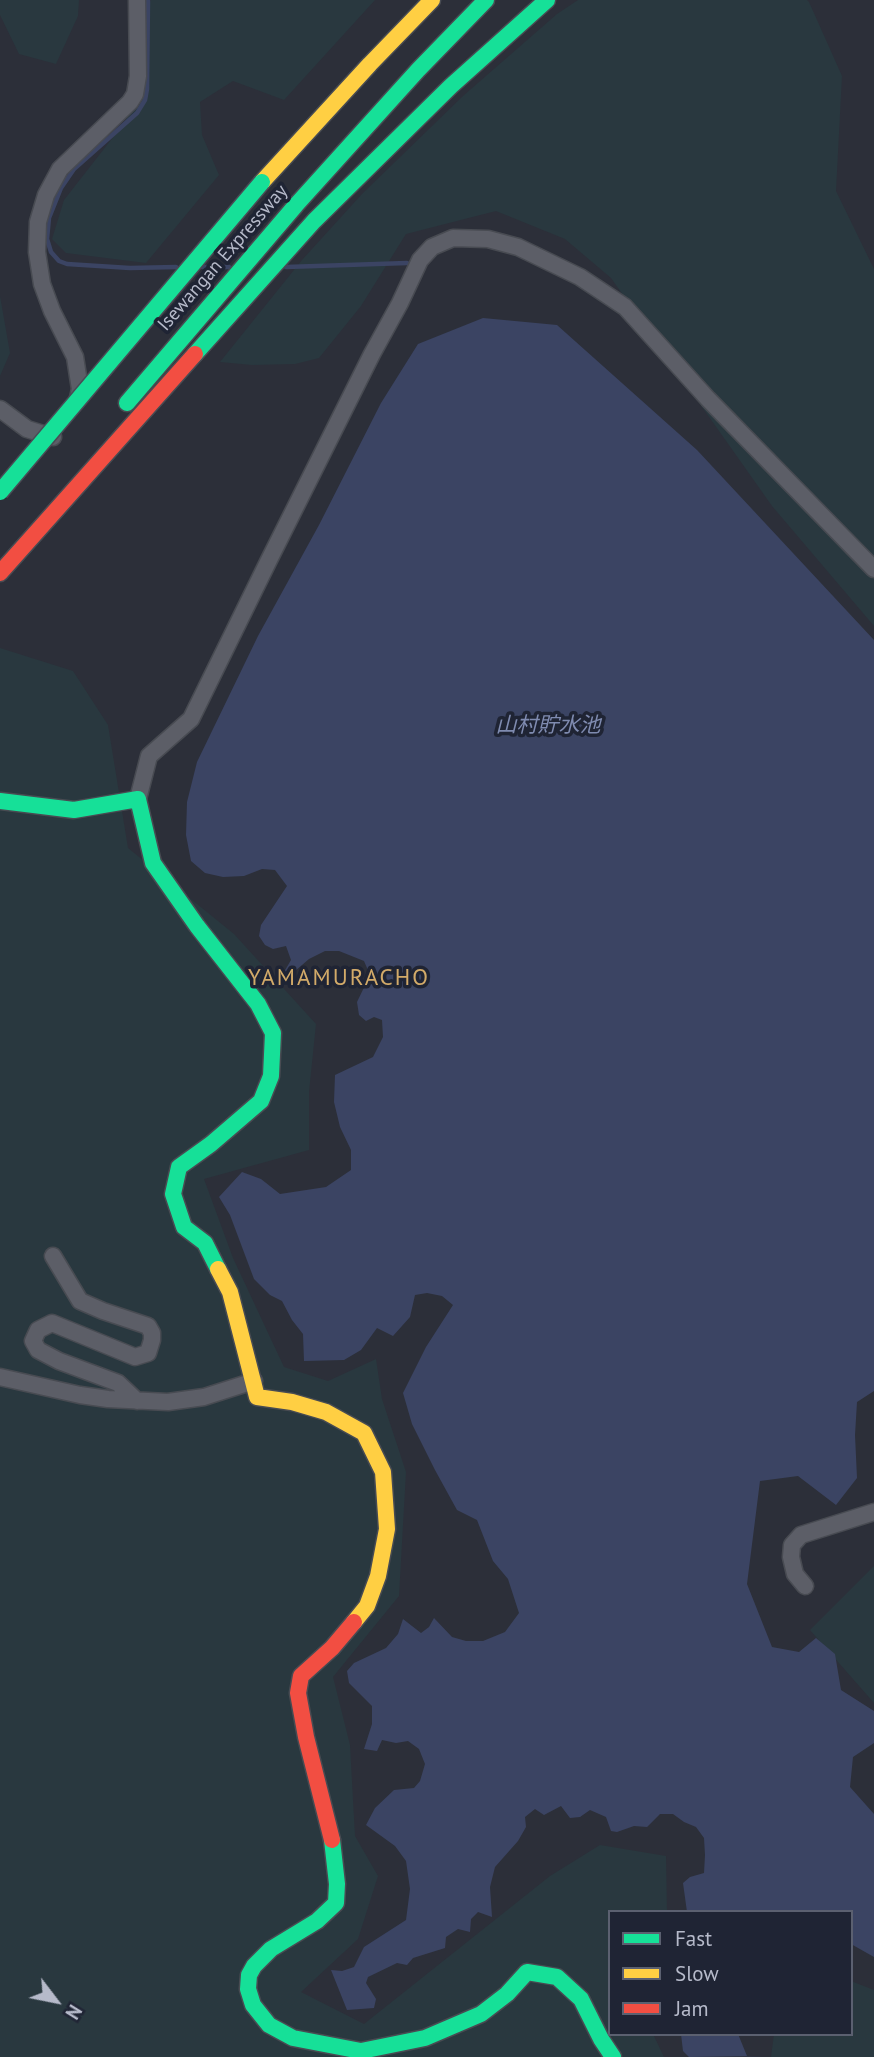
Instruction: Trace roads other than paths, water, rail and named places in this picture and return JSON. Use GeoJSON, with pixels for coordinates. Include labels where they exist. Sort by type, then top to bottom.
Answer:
{"type":"FeatureCollection","features":[{"type":"Feature","properties":{"kind":"main road"},"geometry":{"type":"LineString","coordinates":[[262,182],[414,0]]}},
{"type":"Feature","properties":{"kind":"main road","name":"Isewangan Expressway"},"geometry":{"type":"LineString","coordinates":[[0,492],[262,182],[432,0]]}},
{"type":"Feature","properties":{"kind":"main road","name":"Isewangan Expressway"},"geometry":{"type":"LineString","coordinates":[[118,413],[296,205],[418,70],[486,0]]}},
{"type":"Feature","properties":{"kind":"main road"},"geometry":{"type":"LineString","coordinates":[[0,551],[17,543],[314,221],[451,86],[547,0]]}},
{"type":"Feature","properties":{"kind":"main road"},"geometry":{"type":"LineString","coordinates":[[0,573],[38,507]]}},
{"type":"Feature","properties":{"kind":"main road"},"geometry":{"type":"LineString","coordinates":[[0,801],[74,810],[138,799],[153,863],[197,926],[258,1004],[273,1032],[271,1076],[261,1101],[211,1144],[179,1167],[173,1194],[184,1227],[205,1243],[230,1292],[257,1397],[292,1402],[326,1412],[364,1433],[383,1472],[387,1529],[378,1576],[367,1606],[332,1648],[302,1676],[298,1693],[332,1842],[337,1884],[336,1903],[317,1921],[271,1949],[254,1966],[249,1975],[248,1989],[253,2005],[270,2025],[293,2038],[361,2051],[425,2038],[481,2014],[507,1994],[527,1972],[557,1977],[582,1999],[613,2057]]}},
{"type":"Feature","properties":{"kind":"street"},"geometry":{"type":"LineString","coordinates":[[0,409],[27,429],[52,438],[63,432],[73,421],[80,389],[75,357],[42,284],[37,252],[38,222],[46,195],[60,169],[130,102],[135,93],[138,76],[137,0]]}},
{"type":"Feature","properties":{"kind":"street"},"geometry":{"type":"LineString","coordinates":[[138,799],[149,756],[191,719],[268,560],[400,303],[419,260],[432,247],[453,238],[488,239],[518,247],[580,277],[625,307],[708,399],[874,569]]}},
{"type":"Feature","properties":{"kind":"street"},"geometry":{"type":"LineString","coordinates":[[53,1256],[80,1301],[148,1326],[152,1340],[148,1353],[135,1357],[52,1323],[38,1330],[33,1341],[38,1350],[59,1361],[118,1383],[137,1401]]}},
{"type":"Feature","properties":{"kind":"street"},"geometry":{"type":"LineString","coordinates":[[0,1377],[80,1395],[168,1402],[204,1397],[254,1381]]}},
{"type":"Feature","properties":{"kind":"street"},"geometry":{"type":"LineString","coordinates":[[805,1586],[795,1574],[791,1556],[792,1545],[801,1535],[874,1512]]}},
{"type":"Feature","properties":{"kind":"water","name":"山村貯水池"},"geometry":{"type":"Polygon","coordinates":[[[483,318],[557,325],[697,450],[874,640],[874,1391],[857,1402],[857,1478],[836,1505],[798,1476],[760,1481],[747,1584],[772,1647],[799,1652],[816,1638],[835,1654],[841,1690],[874,1711],[874,1743],[853,1757],[850,1787],[874,1814],[874,1957],[853,1945],[853,1910],[687,1910],[683,1883],[690,1877],[704,1873],[704,1838],[696,1827],[673,1814],[660,1814],[647,1827],[634,1826],[617,1832],[611,1831],[606,1817],[590,1810],[580,1817],[570,1818],[561,1806],[544,1815],[535,1809],[525,1817],[526,1827],[518,1841],[495,1867],[490,1887],[492,1917],[478,1912],[471,1919],[470,1932],[458,1929],[446,1937],[445,1948],[413,1958],[407,1965],[397,1963],[368,1977],[366,1983],[376,1999],[374,2008],[347,2010],[331,1970],[342,1971],[354,1967],[364,1947],[406,1920],[410,1889],[406,1861],[395,1846],[366,1825],[375,1808],[394,1790],[414,1788],[420,1781],[425,1764],[419,1749],[408,1741],[396,1743],[382,1740],[377,1751],[364,1749],[372,1724],[372,1706],[349,1683],[347,1671],[354,1663],[386,1648],[398,1634],[403,1619],[421,1633],[429,1627],[434,1618],[452,1637],[466,1641],[483,1641],[505,1632],[519,1613],[508,1579],[493,1561],[477,1520],[457,1510],[435,1470],[412,1424],[403,1393],[426,1347],[453,1305],[442,1296],[427,1293],[415,1295],[410,1317],[393,1336],[377,1328],[361,1350],[344,1360],[304,1361],[303,1334],[282,1301],[270,1295],[254,1279],[230,1215],[219,1197],[242,1172],[261,1179],[280,1194],[326,1187],[351,1170],[351,1150],[340,1127],[334,1102],[335,1075],[373,1057],[383,1037],[382,1020],[374,1017],[366,1021],[359,1015],[357,1002],[370,975],[364,961],[339,951],[325,951],[309,959],[288,977],[284,972],[291,960],[286,946],[273,949],[265,945],[259,936],[261,925],[287,886],[275,870],[262,869],[244,876],[223,877],[205,873],[191,861],[186,835],[187,802],[197,762],[258,636],[319,525],[381,403],[418,344],[483,318]]]}},
{"type":"Feature","properties":{"kind":"water"},"geometry":{"type":"Polygon","coordinates":[[[681,2036],[739,2036],[747,2056],[765,2056],[689,2057],[683,2051],[681,2036]]]}},
{"type":"Feature","properties":{"kind":"waterway"},"geometry":{"type":"LineString","coordinates":[[148,0],[145,100],[137,113],[74,169],[61,188],[49,218],[47,239],[51,252],[59,261],[67,264],[130,268],[176,267]]}},
{"type":"Feature","properties":{"kind":"waterway"},"geometry":{"type":"LineString","coordinates":[[286,267],[407,263]]}},
{"type":"Feature","properties":{"kind":"waterway"},"geometry":{"type":"LineString","coordinates":[[202,267],[229,267]]}},
{"type":"Feature","properties":{"kind":"district","name":"YAMAMURACHO"},"geometry":{"type":"Point","coordinates":[339,978]}}]}
